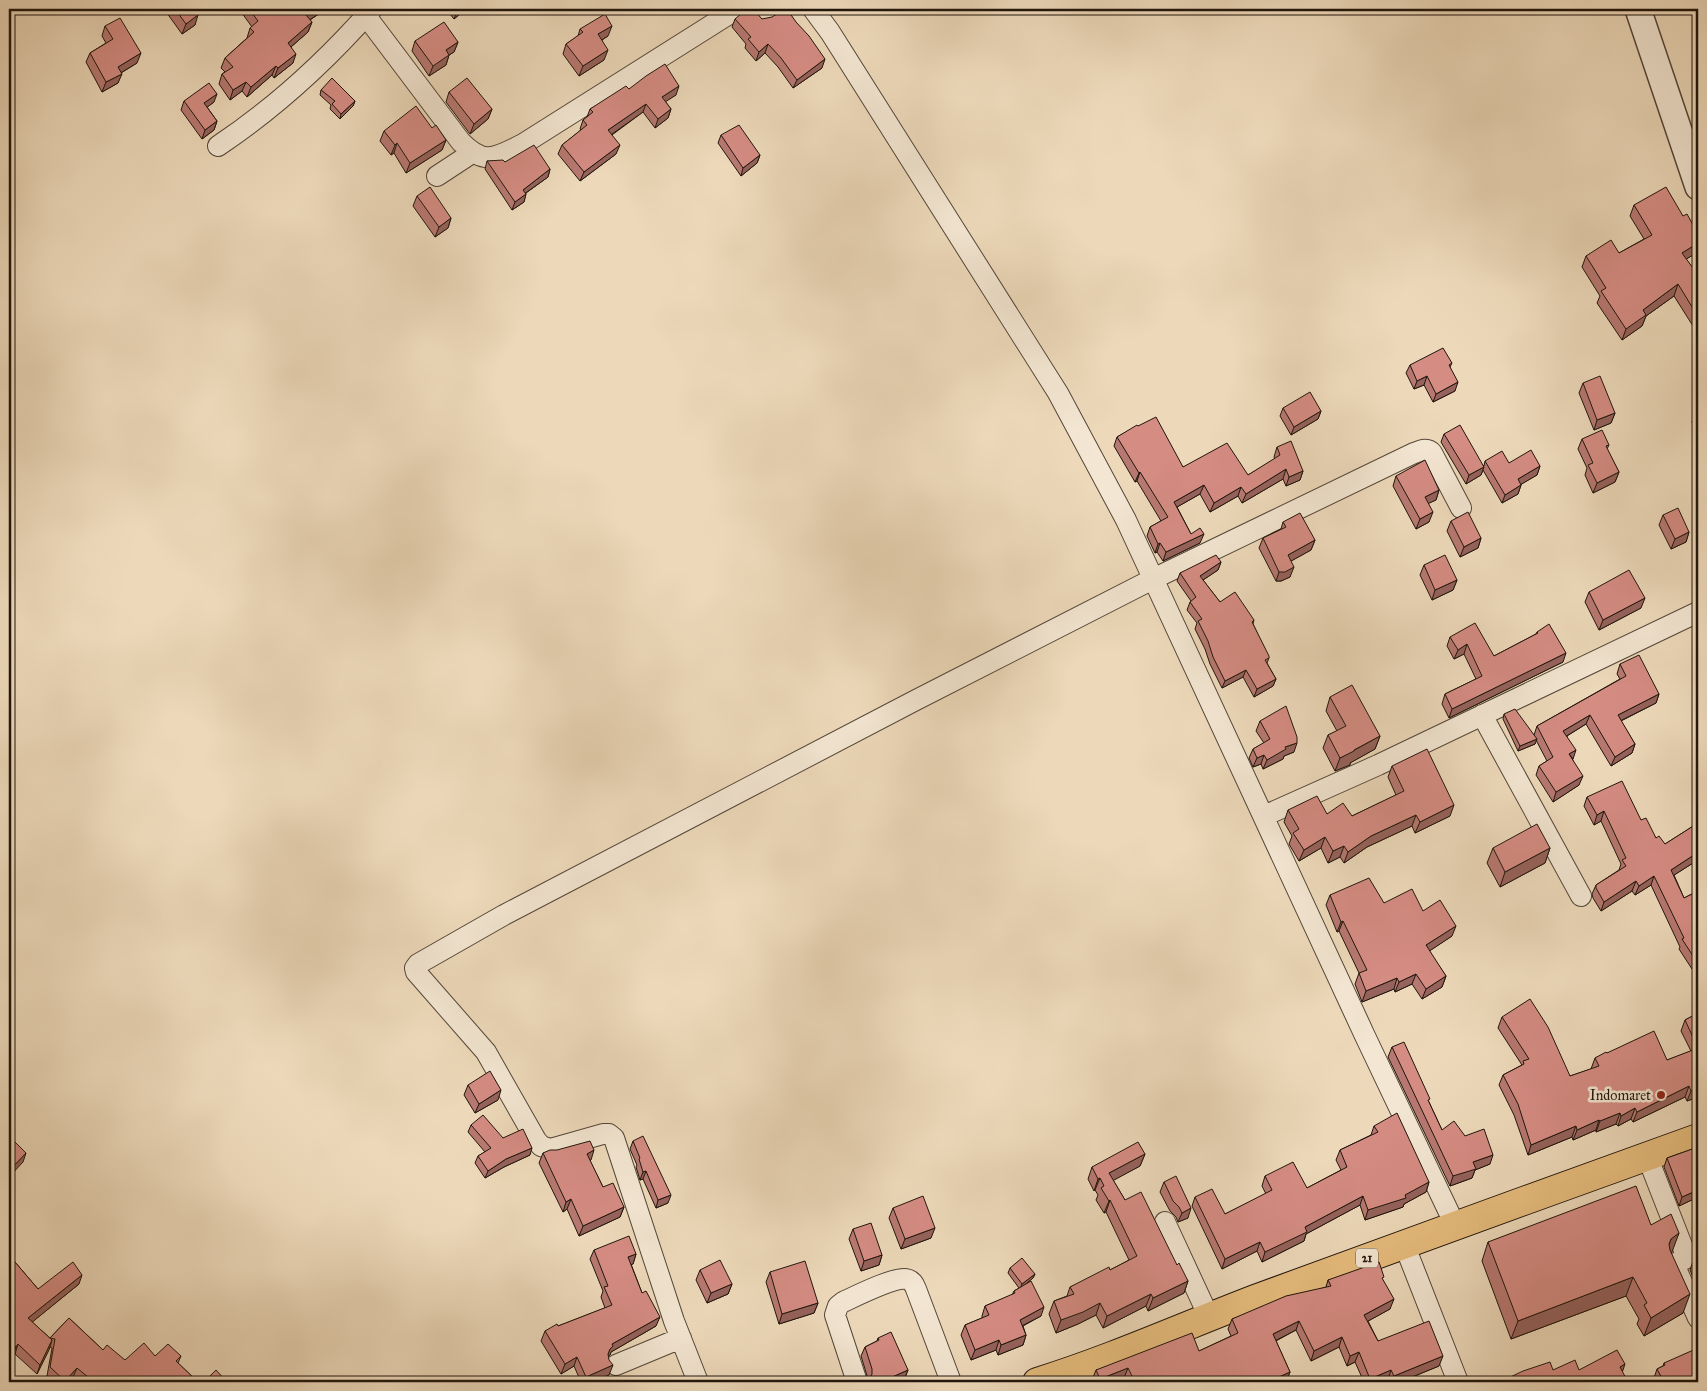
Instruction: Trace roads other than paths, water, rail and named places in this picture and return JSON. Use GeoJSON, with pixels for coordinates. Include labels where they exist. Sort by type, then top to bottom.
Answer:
{"type":"FeatureCollection","features":[{"type":"Feature","properties":{"kind":"highway","name":"21"},"geometry":{"type":"LineString","coordinates":[[1037,1382],[1081,1376],[1209,1317],[1404,1244],[1698,1138]]}},
{"type":"Feature","properties":{"kind":"street"},"geometry":{"type":"LineString","coordinates":[[218,146],[241,131],[271,107],[322,62],[369,12],[460,142],[472,153],[487,158],[523,144],[737,9]]}},
{"type":"Feature","properties":{"kind":"street"},"geometry":{"type":"LineString","coordinates":[[813,9],[830,32],[1058,394],[1126,520],[1361,1027],[1456,1225]]}},
{"type":"Feature","properties":{"kind":"street"},"geometry":{"type":"LineString","coordinates":[[1638,9],[1698,187]]}},
{"type":"Feature","properties":{"kind":"street"},"geometry":{"type":"LineString","coordinates":[[437,176],[472,153]]}},
{"type":"Feature","properties":{"kind":"street"},"geometry":{"type":"LineString","coordinates":[[698,1382],[681,1338],[614,1138],[609,1134],[603,1134],[550,1149],[541,1146],[486,1052],[416,972],[415,968],[418,964],[504,915],[1153,579],[1424,449],[1430,450],[1432,453],[1461,508]]}},
{"type":"Feature","properties":{"kind":"street"},"geometry":{"type":"LineString","coordinates":[[1264,816],[1698,612]]}},
{"type":"Feature","properties":{"kind":"street"},"geometry":{"type":"LineString","coordinates":[[1482,715],[1581,896]]}},
{"type":"Feature","properties":{"kind":"street"},"geometry":{"type":"LineString","coordinates":[[1647,1156],[1687,1258],[1674,1264],[1698,1318]]}},
{"type":"Feature","properties":{"kind":"street"},"geometry":{"type":"LineString","coordinates":[[1165,1222],[1209,1317]]}},
{"type":"Feature","properties":{"kind":"street"},"geometry":{"type":"LineString","coordinates":[[1404,1244],[1458,1382]]}},
{"type":"Feature","properties":{"kind":"street"},"geometry":{"type":"LineString","coordinates":[[857,1382],[834,1315],[838,1306],[843,1302],[896,1280],[907,1279],[913,1282],[916,1289],[951,1382]]}},
{"type":"Feature","properties":{"kind":"street"},"geometry":{"type":"LineString","coordinates":[[616,1365],[681,1338]]}},
{"type":"Feature","properties":{"kind":"place","name":"Indomaret"},"geometry":{"type":"Point","coordinates":[1661,1095]}}]}
